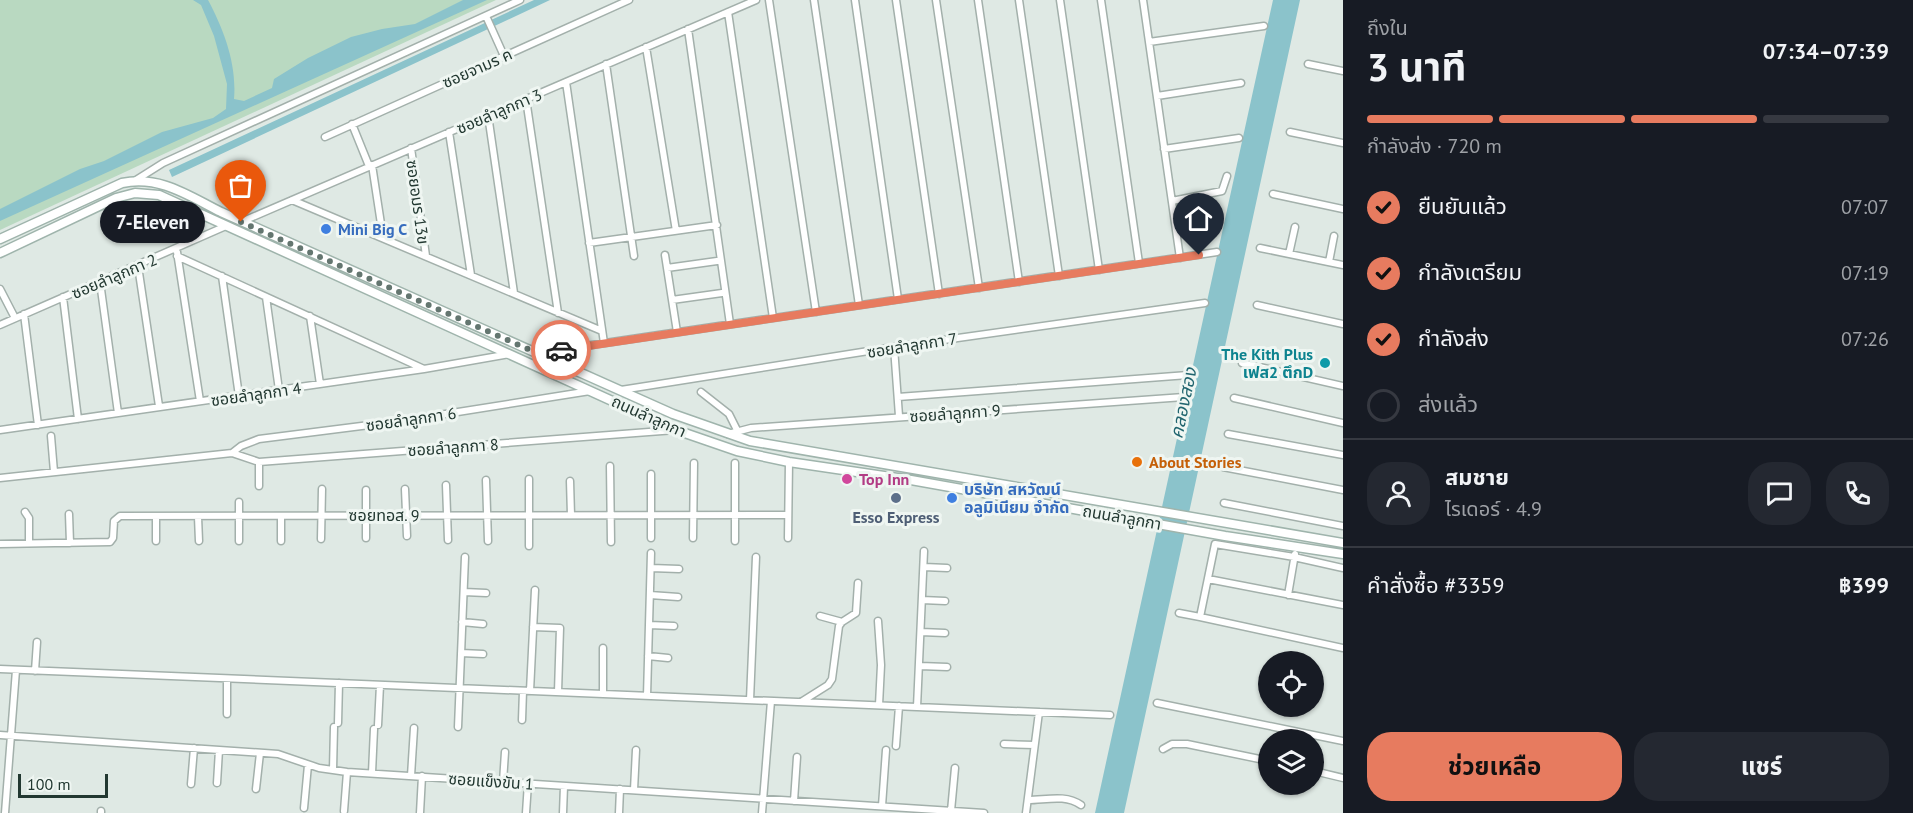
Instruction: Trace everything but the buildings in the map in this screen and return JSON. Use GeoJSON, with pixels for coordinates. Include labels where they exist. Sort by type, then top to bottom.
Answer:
{"type":"FeatureCollection","features":[{"type":"Feature","properties":{"kind":"main road","name":"ถนนลำลูกกา"},"geometry":{"type":"LineString","coordinates":[[0,239],[122,183],[136,180],[160,183],[175,188],[241,222],[673,414],[732,432],[758,443],[1343,543]]}},
{"type":"Feature","properties":{"kind":"main road","name":"ถนนลำลูกกา"},"geometry":{"type":"LineString","coordinates":[[0,254],[86,210],[116,198],[135,193],[149,193],[168,198],[676,430],[736,451],[1225,536],[1343,554]]}},
{"type":"Feature","properties":{"kind":"main road"},"geometry":{"type":"LineString","coordinates":[[839,469],[840,457]]}},
{"type":"Feature","properties":{"kind":"street"},"geometry":{"type":"LineString","coordinates":[[136,180],[163,163],[489,22],[520,0]]}},
{"type":"Feature","properties":{"kind":"street","name":"ซอยจามร ค"},"geometry":{"type":"LineString","coordinates":[[325,137],[629,0]]}},
{"type":"Feature","properties":{"kind":"street","name":"ซอยลำลูกกา 3"},"geometry":{"type":"LineString","coordinates":[[241,222],[756,0]]}},
{"type":"Feature","properties":{"kind":"street"},"geometry":{"type":"LineString","coordinates":[[769,0],[816,312]]}},
{"type":"Feature","properties":{"kind":"street"},"geometry":{"type":"LineString","coordinates":[[814,0],[859,305]]}},
{"type":"Feature","properties":{"kind":"street"},"geometry":{"type":"LineString","coordinates":[[855,0],[898,299]]}},
{"type":"Feature","properties":{"kind":"street"},"geometry":{"type":"LineString","coordinates":[[896,0],[939,294]]}},
{"type":"Feature","properties":{"kind":"street"},"geometry":{"type":"LineString","coordinates":[[936,0],[979,288]]}},
{"type":"Feature","properties":{"kind":"street"},"geometry":{"type":"LineString","coordinates":[[978,0],[1019,282]]}},
{"type":"Feature","properties":{"kind":"street"},"geometry":{"type":"LineString","coordinates":[[1019,0],[1059,276]]}},
{"type":"Feature","properties":{"kind":"street"},"geometry":{"type":"LineString","coordinates":[[1060,0],[1099,270]]}},
{"type":"Feature","properties":{"kind":"street"},"geometry":{"type":"LineString","coordinates":[[1101,0],[1139,263]]}},
{"type":"Feature","properties":{"kind":"street"},"geometry":{"type":"LineString","coordinates":[[1143,0],[1180,258]]}},
{"type":"Feature","properties":{"kind":"street"},"geometry":{"type":"LineString","coordinates":[[728,12],[773,318]]}},
{"type":"Feature","properties":{"kind":"street"},"geometry":{"type":"LineString","coordinates":[[489,22],[504,56]]}},
{"type":"Feature","properties":{"kind":"street"},"geometry":{"type":"LineString","coordinates":[[1149,42],[1264,26]]}},
{"type":"Feature","properties":{"kind":"street"},"geometry":{"type":"LineString","coordinates":[[688,29],[730,324]]}},
{"type":"Feature","properties":{"kind":"street"},"geometry":{"type":"LineString","coordinates":[[646,47],[676,231]]}},
{"type":"Feature","properties":{"kind":"street"},"geometry":{"type":"LineString","coordinates":[[606,64],[634,256]]}},
{"type":"Feature","properties":{"kind":"street"},"geometry":{"type":"LineString","coordinates":[[1308,64],[1343,71]]}},
{"type":"Feature","properties":{"kind":"street"},"geometry":{"type":"LineString","coordinates":[[566,82],[604,343]]}},
{"type":"Feature","properties":{"kind":"street"},"geometry":{"type":"LineString","coordinates":[[1157,96],[1241,83]]}},
{"type":"Feature","properties":{"kind":"street"},"geometry":{"type":"LineString","coordinates":[[526,99],[558,313]]}},
{"type":"Feature","properties":{"kind":"street"},"geometry":{"type":"LineString","coordinates":[[489,115],[514,293]]}},
{"type":"Feature","properties":{"kind":"street"},"geometry":{"type":"LineString","coordinates":[[352,124],[370,166],[383,237]]}},
{"type":"Feature","properties":{"kind":"street"},"geometry":{"type":"LineString","coordinates":[[449,132],[471,275]]}},
{"type":"Feature","properties":{"kind":"street"},"geometry":{"type":"LineString","coordinates":[[1290,132],[1343,143]]}},
{"type":"Feature","properties":{"kind":"street"},"geometry":{"type":"LineString","coordinates":[[1164,149],[1239,138]]}},
{"type":"Feature","properties":{"kind":"street","name":"ซอยอมร 13ข"},"geometry":{"type":"LineString","coordinates":[[411,148],[426,256]]}},
{"type":"Feature","properties":{"kind":"street"},"geometry":{"type":"LineString","coordinates":[[1172,201],[1222,191],[1227,176]]}},
{"type":"Feature","properties":{"kind":"street"},"geometry":{"type":"LineString","coordinates":[[1273,194],[1343,209]]}},
{"type":"Feature","properties":{"kind":"street"},"geometry":{"type":"LineString","coordinates":[[292,200],[602,331]]}},
{"type":"Feature","properties":{"kind":"street"},"geometry":{"type":"LineString","coordinates":[[589,243],[717,225]]}},
{"type":"Feature","properties":{"kind":"street","name":"ซอยลำลูกกา 2"},"geometry":{"type":"LineString","coordinates":[[0,325],[138,266],[177,252],[226,226]]}},
{"type":"Feature","properties":{"kind":"street"},"geometry":{"type":"LineString","coordinates":[[1289,254],[1295,227]]}},
{"type":"Feature","properties":{"kind":"street"},"geometry":{"type":"LineString","coordinates":[[1329,262],[1334,236]]}},
{"type":"Feature","properties":{"kind":"street"},"geometry":{"type":"LineString","coordinates":[[1260,248],[1343,265]]}},
{"type":"Feature","properties":{"kind":"street"},"geometry":{"type":"LineString","coordinates":[[177,252],[266,297],[424,369]]}},
{"type":"Feature","properties":{"kind":"street"},"geometry":{"type":"LineString","coordinates":[[177,252],[200,401]]}},
{"type":"Feature","properties":{"kind":"street"},"geometry":{"type":"LineString","coordinates":[[537,353],[1217,252]]}},
{"type":"Feature","properties":{"kind":"street"},"geometry":{"type":"LineString","coordinates":[[665,255],[677,332]]}},
{"type":"Feature","properties":{"kind":"street"},"geometry":{"type":"LineString","coordinates":[[667,268],[717,261]]}},
{"type":"Feature","properties":{"kind":"street"},"geometry":{"type":"LineString","coordinates":[[138,266],[159,406]]}},
{"type":"Feature","properties":{"kind":"street"},"geometry":{"type":"LineString","coordinates":[[222,276],[239,396]]}},
{"type":"Feature","properties":{"kind":"street"},"geometry":{"type":"LineString","coordinates":[[100,282],[118,413]]}},
{"type":"Feature","properties":{"kind":"street"},"geometry":{"type":"LineString","coordinates":[[0,289],[15,318]]}},
{"type":"Feature","properties":{"kind":"street"},"geometry":{"type":"LineString","coordinates":[[672,300],[722,293]]}},
{"type":"Feature","properties":{"kind":"street"},"geometry":{"type":"LineString","coordinates":[[63,297],[78,419]]}},
{"type":"Feature","properties":{"kind":"street"},"geometry":{"type":"LineString","coordinates":[[266,297],[279,390]]}},
{"type":"Feature","properties":{"kind":"street","name":"ซอยลำลูกกา 7"},"geometry":{"type":"LineString","coordinates":[[620,390],[894,347],[1205,303]]}},
{"type":"Feature","properties":{"kind":"street"},"geometry":{"type":"LineString","coordinates":[[1257,305],[1343,324]]}},
{"type":"Feature","properties":{"kind":"street"},"geometry":{"type":"LineString","coordinates":[[24,314],[38,424]]}},
{"type":"Feature","properties":{"kind":"street"},"geometry":{"type":"LineString","coordinates":[[310,316],[320,384]]}},
{"type":"Feature","properties":{"kind":"street"},"geometry":{"type":"LineString","coordinates":[[894,347],[899,416]]}},
{"type":"Feature","properties":{"kind":"street","name":"ซอยลำลูกกา 4"},"geometry":{"type":"LineString","coordinates":[[0,430],[424,369],[511,354]]}},
{"type":"Feature","properties":{"kind":"street"},"geometry":{"type":"LineString","coordinates":[[1242,363],[1343,386]]}},
{"type":"Feature","properties":{"kind":"street"},"geometry":{"type":"LineString","coordinates":[[898,397],[1188,375]]}},
{"type":"Feature","properties":{"kind":"street","name":"ซอยลำลูกกา 6"},"geometry":{"type":"LineString","coordinates":[[232,453],[241,446],[259,439],[401,421],[592,391]]}},
{"type":"Feature","properties":{"kind":"street"},"geometry":{"type":"LineString","coordinates":[[701,392],[729,414],[732,432]]}},
{"type":"Feature","properties":{"kind":"street","name":"ซอยลำลูกกา 9"},"geometry":{"type":"LineString","coordinates":[[732,432],[751,428],[899,416],[1184,397]]}},
{"type":"Feature","properties":{"kind":"street"},"geometry":{"type":"LineString","coordinates":[[1234,398],[1343,423]]}},
{"type":"Feature","properties":{"kind":"street","name":"ซอยลำลูกกา 8"},"geometry":{"type":"LineString","coordinates":[[232,453],[259,462],[676,430]]}},
{"type":"Feature","properties":{"kind":"street"},"geometry":{"type":"LineString","coordinates":[[1228,434],[1343,455]]}},
{"type":"Feature","properties":{"kind":"street"},"geometry":{"type":"LineString","coordinates":[[51,436],[54,472]]}},
{"type":"Feature","properties":{"kind":"street"},"geometry":{"type":"LineString","coordinates":[[0,478],[232,453]]}},
{"type":"Feature","properties":{"kind":"street"},"geometry":{"type":"LineString","coordinates":[[259,462],[259,486]]}},
{"type":"Feature","properties":{"kind":"street"},"geometry":{"type":"LineString","coordinates":[[788,538],[789,462]]}},
{"type":"Feature","properties":{"kind":"street"},"geometry":{"type":"LineString","coordinates":[[693,538],[694,463]]}},
{"type":"Feature","properties":{"kind":"street"},"geometry":{"type":"LineString","coordinates":[[735,463],[735,541]]}},
{"type":"Feature","properties":{"kind":"street"},"geometry":{"type":"LineString","coordinates":[[610,466],[611,542]]}},
{"type":"Feature","properties":{"kind":"street"},"geometry":{"type":"LineString","coordinates":[[1223,467],[1343,490]]}},
{"type":"Feature","properties":{"kind":"street"},"geometry":{"type":"LineString","coordinates":[[651,474],[651,538]]}},
{"type":"Feature","properties":{"kind":"street"},"geometry":{"type":"LineString","coordinates":[[529,479],[529,546]]}},
{"type":"Feature","properties":{"kind":"street"},"geometry":{"type":"LineString","coordinates":[[486,480],[488,541]]}},
{"type":"Feature","properties":{"kind":"street"},"geometry":{"type":"LineString","coordinates":[[570,481],[571,514]]}},
{"type":"Feature","properties":{"kind":"street"},"geometry":{"type":"LineString","coordinates":[[446,485],[448,540]]}},
{"type":"Feature","properties":{"kind":"street"},"geometry":{"type":"LineString","coordinates":[[321,539],[322,489]]}},
{"type":"Feature","properties":{"kind":"street"},"geometry":{"type":"LineString","coordinates":[[405,489],[407,536]]}},
{"type":"Feature","properties":{"kind":"street"},"geometry":{"type":"LineString","coordinates":[[366,490],[366,538]]}},
{"type":"Feature","properties":{"kind":"street"},"geometry":{"type":"LineString","coordinates":[[239,502],[239,541]]}},
{"type":"Feature","properties":{"kind":"street"},"geometry":{"type":"LineString","coordinates":[[1224,503],[1343,526]]}},
{"type":"Feature","properties":{"kind":"street"},"geometry":{"type":"LineString","coordinates":[[25,512],[29,518],[29,543]]}},
{"type":"Feature","properties":{"kind":"street"},"geometry":{"type":"LineString","coordinates":[[69,514],[69,543]]}},
{"type":"Feature","properties":{"kind":"street","name":"ซอยทอส. 9"},"geometry":{"type":"LineString","coordinates":[[0,544],[110,542],[113,538],[114,521],[120,516],[788,514]]}},
{"type":"Feature","properties":{"kind":"street"},"geometry":{"type":"LineString","coordinates":[[280,516],[281,541]]}},
{"type":"Feature","properties":{"kind":"street"},"geometry":{"type":"LineString","coordinates":[[156,517],[156,541]]}},
{"type":"Feature","properties":{"kind":"street"},"geometry":{"type":"LineString","coordinates":[[198,517],[199,541]]}},
{"type":"Feature","properties":{"kind":"street"},"geometry":{"type":"LineString","coordinates":[[1200,617],[1215,544],[1343,568]]}},
{"type":"Feature","properties":{"kind":"street"},"geometry":{"type":"LineString","coordinates":[[1288,595],[1296,546]]}},
{"type":"Feature","properties":{"kind":"street"},"geometry":{"type":"LineString","coordinates":[[917,707],[924,551]]}},
{"type":"Feature","properties":{"kind":"street"},"geometry":{"type":"LineString","coordinates":[[647,696],[651,553]]}},
{"type":"Feature","properties":{"kind":"street"},"geometry":{"type":"LineString","coordinates":[[458,727],[465,557]]}},
{"type":"Feature","properties":{"kind":"street"},"geometry":{"type":"LineString","coordinates":[[750,700],[756,557]]}},
{"type":"Feature","properties":{"kind":"street"},"geometry":{"type":"LineString","coordinates":[[924,567],[947,568]]}},
{"type":"Feature","properties":{"kind":"street"},"geometry":{"type":"LineString","coordinates":[[651,568],[679,569]]}},
{"type":"Feature","properties":{"kind":"street"},"geometry":{"type":"LineString","coordinates":[[1208,579],[1343,605]]}},
{"type":"Feature","properties":{"kind":"street"},"geometry":{"type":"LineString","coordinates":[[801,702],[828,685],[832,679],[837,634],[842,622],[856,613],[858,583]]}},
{"type":"Feature","properties":{"kind":"street"},"geometry":{"type":"LineString","coordinates":[[522,720],[535,590]]}},
{"type":"Feature","properties":{"kind":"street"},"geometry":{"type":"LineString","coordinates":[[464,592],[486,593]]}},
{"type":"Feature","properties":{"kind":"street"},"geometry":{"type":"LineString","coordinates":[[650,595],[678,597]]}},
{"type":"Feature","properties":{"kind":"street"},"geometry":{"type":"LineString","coordinates":[[922,600],[945,601]]}},
{"type":"Feature","properties":{"kind":"street"},"geometry":{"type":"LineString","coordinates":[[1179,614],[1343,648]]}},
{"type":"Feature","properties":{"kind":"street"},"geometry":{"type":"LineString","coordinates":[[820,616],[842,622]]}},
{"type":"Feature","properties":{"kind":"street"},"geometry":{"type":"LineString","coordinates":[[878,621],[879,705]]}},
{"type":"Feature","properties":{"kind":"street"},"geometry":{"type":"LineString","coordinates":[[462,622],[483,624]]}},
{"type":"Feature","properties":{"kind":"street"},"geometry":{"type":"LineString","coordinates":[[649,625],[674,626]]}},
{"type":"Feature","properties":{"kind":"street"},"geometry":{"type":"LineString","coordinates":[[533,627],[560,628],[558,692]]}},
{"type":"Feature","properties":{"kind":"street"},"geometry":{"type":"LineString","coordinates":[[921,632],[945,633]]}},
{"type":"Feature","properties":{"kind":"street"},"geometry":{"type":"LineString","coordinates":[[35,671],[37,642]]}},
{"type":"Feature","properties":{"kind":"street"},"geometry":{"type":"LineString","coordinates":[[603,648],[603,694]]}},
{"type":"Feature","properties":{"kind":"street"},"geometry":{"type":"LineString","coordinates":[[461,653],[483,654]]}},
{"type":"Feature","properties":{"kind":"street"},"geometry":{"type":"LineString","coordinates":[[648,656],[668,658]]}},
{"type":"Feature","properties":{"kind":"street"},"geometry":{"type":"LineString","coordinates":[[920,666],[947,667]]}},
{"type":"Feature","properties":{"kind":"street"},"geometry":{"type":"LineString","coordinates":[[0,669],[1110,715]]}},
{"type":"Feature","properties":{"kind":"street"},"geometry":{"type":"LineString","coordinates":[[5,813],[16,670]]}},
{"type":"Feature","properties":{"kind":"street"},"geometry":{"type":"LineString","coordinates":[[227,679],[227,714]]}},
{"type":"Feature","properties":{"kind":"street"},"geometry":{"type":"LineString","coordinates":[[333,770],[339,683]]}},
{"type":"Feature","properties":{"kind":"street"},"geometry":{"type":"LineString","coordinates":[[372,773],[380,685]]}},
{"type":"Feature","properties":{"kind":"street"},"geometry":{"type":"LineString","coordinates":[[762,813],[771,701]]}},
{"type":"Feature","properties":{"kind":"street"},"geometry":{"type":"LineString","coordinates":[[1157,703],[1343,741]]}},
{"type":"Feature","properties":{"kind":"street"},"geometry":{"type":"LineString","coordinates":[[896,746],[899,706]]}},
{"type":"Feature","properties":{"kind":"street"},"geometry":{"type":"LineString","coordinates":[[1026,813],[1039,712]]}},
{"type":"Feature","properties":{"kind":"street"},"geometry":{"type":"LineString","coordinates":[[411,776],[414,728]]}},
{"type":"Feature","properties":{"kind":"street","name":"ซอยแข็งขัน 1"},"geometry":{"type":"LineString","coordinates":[[0,735],[278,754],[308,765],[347,772],[882,806],[909,811],[984,813]]}},
{"type":"Feature","properties":{"kind":"street"},"geometry":{"type":"LineString","coordinates":[[1004,744],[1034,746]]}},
{"type":"Feature","properties":{"kind":"street"},"geometry":{"type":"LineString","coordinates":[[1162,749],[1172,744],[1187,744],[1258,759]]}},
{"type":"Feature","properties":{"kind":"street"},"geometry":{"type":"LineString","coordinates":[[191,784],[194,748]]}},
{"type":"Feature","properties":{"kind":"street"},"geometry":{"type":"LineString","coordinates":[[216,783],[219,750]]}},
{"type":"Feature","properties":{"kind":"street"},"geometry":{"type":"LineString","coordinates":[[634,790],[636,750]]}},
{"type":"Feature","properties":{"kind":"street"},"geometry":{"type":"LineString","coordinates":[[882,806],[886,750]]}},
{"type":"Feature","properties":{"kind":"street"},"geometry":{"type":"LineString","coordinates":[[503,782],[505,752]]}},
{"type":"Feature","properties":{"kind":"street"},"geometry":{"type":"LineString","coordinates":[[256,789],[260,753]]}},
{"type":"Feature","properties":{"kind":"street"},"geometry":{"type":"LineString","coordinates":[[794,801],[797,757]]}},
{"type":"Feature","properties":{"kind":"street"},"geometry":{"type":"LineString","coordinates":[[304,807],[308,765]]}},
{"type":"Feature","properties":{"kind":"street"},"geometry":{"type":"LineString","coordinates":[[951,811],[955,768]]}},
{"type":"Feature","properties":{"kind":"street"},"geometry":{"type":"LineString","coordinates":[[344,811],[347,772]]}},
{"type":"Feature","properties":{"kind":"street"},"geometry":{"type":"LineString","coordinates":[[1324,773],[1343,778]]}},
{"type":"Feature","properties":{"kind":"street"},"geometry":{"type":"LineString","coordinates":[[420,813],[422,776]]}},
{"type":"Feature","properties":{"kind":"street"},"geometry":{"type":"LineString","coordinates":[[526,813],[528,783]]}},
{"type":"Feature","properties":{"kind":"street"},"geometry":{"type":"LineString","coordinates":[[563,813],[564,786]]}},
{"type":"Feature","properties":{"kind":"street"},"geometry":{"type":"LineString","coordinates":[[619,813],[620,789]]}},
{"type":"Feature","properties":{"kind":"street"},"geometry":{"type":"LineString","coordinates":[[1028,800],[1065,798],[1081,805]]}},
{"type":"Feature","properties":{"kind":"green space"},"geometry":{"type":"Polygon","coordinates":[[[0,0],[496,0],[0,230],[0,0]]]}},
{"type":"Feature","properties":{"kind":"water"},"geometry":{"type":"Polygon","coordinates":[[[193,0],[208,0],[214,11],[231,60],[234,99],[244,101],[272,88],[274,79],[308,58],[351,37],[415,24],[463,0],[487,0],[0,221],[0,209],[80,169],[104,161],[162,132],[213,118],[226,109],[227,84],[214,36],[201,5],[193,0]]]}},
{"type":"Feature","properties":{"kind":"water"},"geometry":{"type":"Polygon","coordinates":[[[534,0],[550,0],[172,177],[169,170],[534,0]]]}},
{"type":"Feature","properties":{"kind":"water"},"geometry":{"type":"Polygon","coordinates":[[[1273,0],[1300,0],[1124,813],[1095,813],[1273,0]]]}},
{"type":"Feature","properties":{"kind":"way so far"},"geometry":{"type":"LineString","coordinates":[[241,222],[537,353],[561,350]]}},
{"type":"Feature","properties":{"kind":"place","name":"7-Eleven"},"geometry":{"type":"Point","coordinates":[241,222]}},
{"type":"Feature","properties":{"kind":"place","name":"Mini Big C"},"geometry":{"type":"Point","coordinates":[326,229]}},
{"type":"Feature","properties":{"kind":"place","name":"The Kith Plus เฟส2 ตึกD"},"geometry":{"type":"Point","coordinates":[1325,363]}},
{"type":"Feature","properties":{"kind":"place","name":"About Stories"},"geometry":{"type":"Point","coordinates":[1137,462]}},
{"type":"Feature","properties":{"kind":"place","name":"Top Inn"},"geometry":{"type":"Point","coordinates":[847,479]}},
{"type":"Feature","properties":{"kind":"place","name":"Esso Express"},"geometry":{"type":"Point","coordinates":[896,498]}},
{"type":"Feature","properties":{"kind":"place","name":"บริษัท สหวัฒน์ อลูมิเนียม จำกัด"},"geometry":{"type":"Point","coordinates":[952,498]}},
{"type":"Feature","properties":{"kind":"route"},"geometry":{"type":"LineString","coordinates":[[561,350],[1199,255]]}},
{"type":"Feature","properties":{"kind":"water label","name":"คลองสอง"},"geometry":{"type":"Point","coordinates":[1183,403]}}]}
